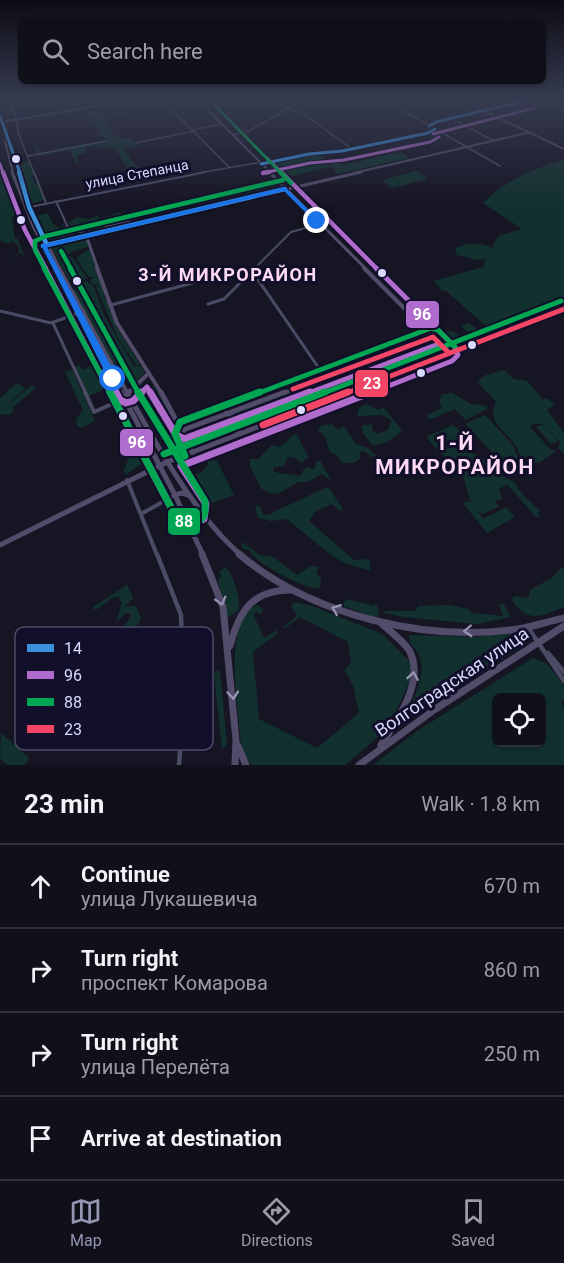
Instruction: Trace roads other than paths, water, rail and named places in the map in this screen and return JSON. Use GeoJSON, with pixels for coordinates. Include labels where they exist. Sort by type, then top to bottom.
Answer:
{"type":"FeatureCollection","features":[{"type":"Feature","properties":{"kind":"main road"},"geometry":{"type":"LineString","coordinates":[[4,135],[27,207],[184,513],[219,594],[229,651],[236,740],[235,765]]}},
{"type":"Feature","properties":{"kind":"main road"},"geometry":{"type":"LineString","coordinates":[[233,135],[449,353]]}},
{"type":"Feature","properties":{"kind":"main road"},"geometry":{"type":"LineString","coordinates":[[46,245],[195,208],[516,135]]}},
{"type":"Feature","properties":{"kind":"main road"},"geometry":{"type":"LineString","coordinates":[[512,136],[518,135]]}},
{"type":"Feature","properties":{"kind":"main road"},"geometry":{"type":"LineString","coordinates":[[535,135],[564,149]]}},
{"type":"Feature","properties":{"kind":"main road"},"geometry":{"type":"LineString","coordinates":[[9,150],[9,163],[16,174]]}},
{"type":"Feature","properties":{"kind":"main road"},"geometry":{"type":"LineString","coordinates":[[90,244],[96,235],[111,228]]}},
{"type":"Feature","properties":{"kind":"main road"},"geometry":{"type":"LineString","coordinates":[[46,245],[77,234],[105,231]]}},
{"type":"Feature","properties":{"kind":"main road"},"geometry":{"type":"LineString","coordinates":[[86,234],[121,330],[183,430],[193,452]]}},
{"type":"Feature","properties":{"kind":"main road"},"geometry":{"type":"LineString","coordinates":[[0,545],[167,462],[564,309]]}},
{"type":"Feature","properties":{"kind":"main road"},"geometry":{"type":"LineString","coordinates":[[183,430],[433,337]]}},
{"type":"Feature","properties":{"kind":"main road"},"geometry":{"type":"LineString","coordinates":[[415,344],[414,349],[418,354],[432,360]]}},
{"type":"Feature","properties":{"kind":"main road"},"geometry":{"type":"LineString","coordinates":[[124,396],[149,373]]}},
{"type":"Feature","properties":{"kind":"main road","name":"Волгоградская улица"},"geometry":{"type":"LineString","coordinates":[[124,396],[220,537],[237,553],[294,590],[344,612],[416,630],[458,632],[526,625],[564,618]]}},
{"type":"Feature","properties":{"kind":"main road"},"geometry":{"type":"LineString","coordinates":[[226,413],[238,419],[241,424],[236,435]]}},
{"type":"Feature","properties":{"kind":"main road"},"geometry":{"type":"LineString","coordinates":[[175,495],[184,494],[192,497]]}},
{"type":"Feature","properties":{"kind":"main road"},"geometry":{"type":"LineString","coordinates":[[184,513],[189,516],[194,515],[198,511],[197,505]]}},
{"type":"Feature","properties":{"kind":"main road"},"geometry":{"type":"LineString","coordinates":[[229,651],[236,623],[247,604],[259,596],[276,590],[294,590]]}},
{"type":"Feature","properties":{"kind":"main road"},"geometry":{"type":"LineString","coordinates":[[380,748],[402,709],[415,672],[410,652],[381,623]]}},
{"type":"Feature","properties":{"kind":"main road","name":"Волгоградская улица"},"geometry":{"type":"LineString","coordinates":[[359,765],[380,748],[564,626]]}},
{"type":"Feature","properties":{"kind":"main road"},"geometry":{"type":"LineString","coordinates":[[236,740],[241,758],[246,765]]}},
{"type":"Feature","properties":{"kind":"street"},"geometry":{"type":"LineString","coordinates":[[21,135],[46,203]]}},
{"type":"Feature","properties":{"kind":"street"},"geometry":{"type":"LineString","coordinates":[[136,143],[172,135]]}},
{"type":"Feature","properties":{"kind":"street"},"geometry":{"type":"LineString","coordinates":[[198,135],[229,167]]}},
{"type":"Feature","properties":{"kind":"street"},"geometry":{"type":"LineString","coordinates":[[332,135],[352,149]]}},
{"type":"Feature","properties":{"kind":"street","name":"улица Степанца"},"geometry":{"type":"LineString","coordinates":[[27,207],[229,167],[352,149],[418,135]]}},
{"type":"Feature","properties":{"kind":"street"},"geometry":{"type":"LineString","coordinates":[[445,135],[501,166]]}},
{"type":"Feature","properties":{"kind":"street"},"geometry":{"type":"LineString","coordinates":[[484,135],[494,141]]}},
{"type":"Feature","properties":{"kind":"street"},"geometry":{"type":"LineString","coordinates":[[28,156],[106,141]]}},
{"type":"Feature","properties":{"kind":"street"},"geometry":{"type":"LineString","coordinates":[[56,201],[67,227],[77,234]]}},
{"type":"Feature","properties":{"kind":"street"},"geometry":{"type":"LineString","coordinates":[[208,304],[224,299],[291,232],[320,224]]}},
{"type":"Feature","properties":{"kind":"street"},"geometry":{"type":"LineString","coordinates":[[252,271],[325,376]]}},
{"type":"Feature","properties":{"kind":"street"},"geometry":{"type":"LineString","coordinates":[[111,305],[196,282]]}},
{"type":"Feature","properties":{"kind":"street"},"geometry":{"type":"LineString","coordinates":[[0,311],[52,323],[81,312]]}},
{"type":"Feature","properties":{"kind":"street"},"geometry":{"type":"LineString","coordinates":[[52,323],[94,412],[124,396]]}},
{"type":"Feature","properties":{"kind":"street"},"geometry":{"type":"LineString","coordinates":[[127,480],[181,615],[182,627]]}},
{"type":"Feature","properties":{"kind":"street"},"geometry":{"type":"LineString","coordinates":[[141,513],[175,495]]}},
{"type":"Feature","properties":{"kind":"street"},"geometry":{"type":"LineString","coordinates":[[526,625],[564,681]]}},
{"type":"Feature","properties":{"kind":"street"},"geometry":{"type":"LineString","coordinates":[[544,650],[564,672]]}},
{"type":"Feature","properties":{"kind":"street"},"geometry":{"type":"LineString","coordinates":[[179,765],[180,750]]}},
{"type":"Feature","properties":{"kind":"district","name":"3-Й МИКРОРАЙОН"},"geometry":{"type":"Point","coordinates":[228,275]}},
{"type":"Feature","properties":{"kind":"district","name":"1-Й МИКРОРАЙОН"},"geometry":{"type":"Point","coordinates":[455,455]}}]}
